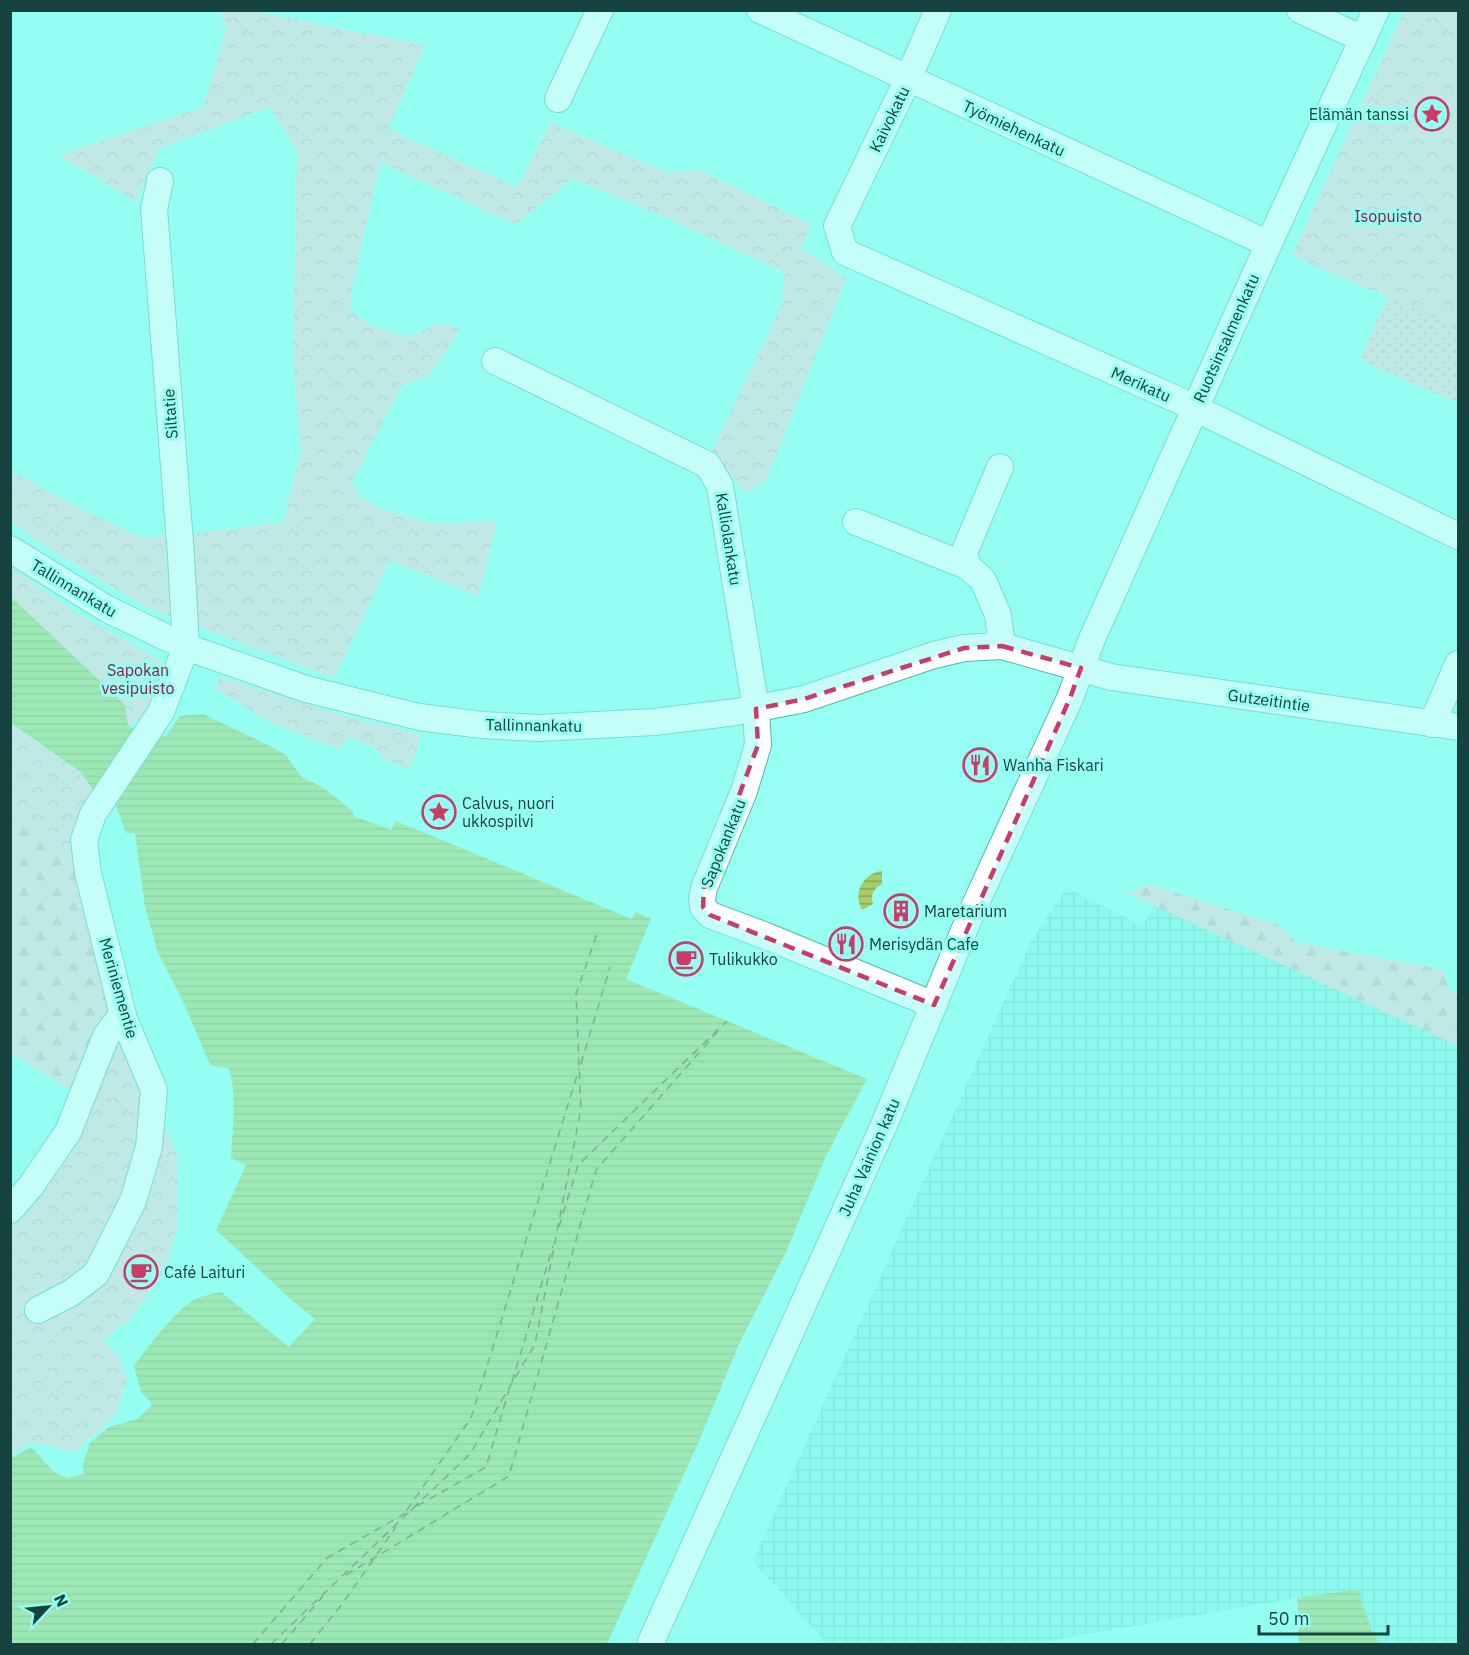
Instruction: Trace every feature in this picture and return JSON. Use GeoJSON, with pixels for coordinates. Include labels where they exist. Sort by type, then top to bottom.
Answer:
{"type":"FeatureCollection","features":[{"type":"Feature","properties":{"kind":"street"},"geometry":{"type":"LineString","coordinates":[[558,99],[600,10]]}},
{"type":"Feature","properties":{"kind":"street","name":"Työmiehenkatu"},"geometry":{"type":"LineString","coordinates":[[760,10],[1269,244]]}},
{"type":"Feature","properties":{"kind":"street","name":"Kaivokatu"},"geometry":{"type":"LineString","coordinates":[[837,226],[908,79],[938,10]]}},
{"type":"Feature","properties":{"kind":"street"},"geometry":{"type":"LineString","coordinates":[[1300,10],[1363,39]]}},
{"type":"Feature","properties":{"kind":"street","name":"Ruotsinsalmenkatu"},"geometry":{"type":"LineString","coordinates":[[1081,668],[1195,408],[1376,10]]}},
{"type":"Feature","properties":{"kind":"street","name":"Siltatie"},"geometry":{"type":"LineString","coordinates":[[160,181],[154,208],[186,647]]}},
{"type":"Feature","properties":{"kind":"street","name":"Merikatu"},"geometry":{"type":"LineString","coordinates":[[837,226],[845,252],[1195,408],[1458,536]]}},
{"type":"Feature","properties":{"kind":"street","name":"Kalliolankatu"},"geometry":{"type":"LineString","coordinates":[[495,361],[708,465],[720,486],[756,709]]}},
{"type":"Feature","properties":{"kind":"street"},"geometry":{"type":"LineString","coordinates":[[968,566],[964,553],[999,467]]}},
{"type":"Feature","properties":{"kind":"street"},"geometry":{"type":"LineString","coordinates":[[856,522],[968,566],[983,580],[998,615],[1002,646]]}},
{"type":"Feature","properties":{"kind":"street","name":"Tallinnankatu"},"geometry":{"type":"LineString","coordinates":[[10,549],[107,609],[186,647],[317,692],[419,717],[482,725],[538,728],[595,726],[654,722],[756,709],[804,699],[934,655],[964,648],[1002,646],[1081,668]]}},
{"type":"Feature","properties":{"kind":"street","name":"Meriniementie"},"geometry":{"type":"LineString","coordinates":[[38,1310],[71,1293],[96,1274],[133,1201],[149,1147],[154,1090],[124,1018],[88,873],[84,840],[93,814],[161,712],[186,647]]}},
{"type":"Feature","properties":{"kind":"street"},"geometry":{"type":"LineString","coordinates":[[1432,724],[1458,664]]}},
{"type":"Feature","properties":{"kind":"street","name":"Gutzeitintie"},"geometry":{"type":"LineString","coordinates":[[1081,668],[1111,677],[1458,728]]}},
{"type":"Feature","properties":{"kind":"street","name":"Juha Vainion katu"},"geometry":{"type":"LineString","coordinates":[[650,1644],[884,1125],[970,916],[1070,698],[1081,668]]}},
{"type":"Feature","properties":{"kind":"street","name":"Sapokankatu"},"geometry":{"type":"LineString","coordinates":[[756,709],[758,745],[744,790],[704,888],[703,907],[710,915],[934,1005]]}},
{"type":"Feature","properties":{"kind":"street"},"geometry":{"type":"LineString","coordinates":[[10,1210],[30,1187],[68,1132],[106,1036],[118,1020],[124,1018]]}},
{"type":"Feature","properties":{"kind":"highlighted area"},"geometry":{"type":"Polygon","coordinates":[[[1002,646],[1081,668],[1070,698],[934,1005],[710,915],[703,907],[704,888],[758,745],[756,709],[804,699],[964,648],[1002,646]]]}},
{"type":"Feature","properties":{"kind":"shaded area"},"geometry":{"type":"Polygon","coordinates":[[[11,597],[125,705],[128,725],[138,731],[150,736],[166,736],[180,716],[203,714],[286,755],[301,776],[325,789],[353,811],[353,816],[391,830],[396,821],[632,919],[636,912],[651,919],[626,979],[867,1079],[826,1156],[786,1252],[739,1344],[699,1441],[607,1644],[11,1644],[10,1459],[31,1447],[54,1472],[67,1478],[84,1474],[83,1465],[90,1443],[109,1427],[137,1419],[151,1406],[151,1402],[141,1392],[134,1366],[172,1318],[198,1298],[221,1292],[289,1347],[315,1319],[216,1230],[246,1165],[231,1158],[234,1112],[231,1077],[228,1068],[210,1065],[183,1001],[158,953],[145,907],[135,833],[126,833],[114,800],[96,795],[81,772],[11,723],[11,597]]]}},
{"type":"Feature","properties":{"kind":"shaded area"},"geometry":{"type":"Polygon","coordinates":[[[882,871],[882,884],[873,892],[873,904],[862,910],[858,897],[861,884],[870,875],[882,871]]]}},
{"type":"Feature","properties":{"kind":"shaded area"},"geometry":{"type":"Polygon","coordinates":[[[1067,888],[1143,926],[1157,899],[1458,1032],[1458,1644],[1381,1644],[1372,1632],[1357,1589],[1031,1644],[827,1644],[753,1561],[1031,941],[1067,888]]]}},
{"type":"Feature","properties":{"kind":"shaded area"},"geometry":{"type":"Polygon","coordinates":[[[1358,1589],[1372,1632],[1381,1644],[1299,1644],[1297,1598],[1358,1589]]]}},
{"type":"Feature","properties":{"kind":"green space"},"geometry":{"type":"Polygon","coordinates":[[[220,11],[251,11],[425,45],[388,129],[517,188],[551,123],[668,173],[699,170],[811,224],[801,249],[846,278],[767,479],[745,493],[712,451],[782,305],[784,272],[572,178],[516,225],[380,162],[352,288],[350,311],[373,326],[407,337],[440,323],[460,329],[429,376],[402,385],[352,482],[361,498],[384,510],[436,524],[497,521],[478,596],[390,561],[334,678],[148,608],[41,544],[11,521],[10,470],[86,512],[144,538],[283,522],[301,453],[293,356],[297,150],[269,107],[158,149],[136,202],[59,155],[203,107],[226,29],[220,11]]]}},
{"type":"Feature","properties":{"kind":"green space","name":"Isopuisto"},"geometry":{"type":"Polygon","coordinates":[[[1404,11],[1458,11],[1458,327],[1292,256],[1404,11]]]}},
{"type":"Feature","properties":{"kind":"green space"},"geometry":{"type":"Polygon","coordinates":[[[1388,296],[1458,327],[1458,403],[1360,360],[1388,296]]]}},
{"type":"Feature","properties":{"kind":"green space","name":"Sapokan vesipuisto"},"geometry":{"type":"Polygon","coordinates":[[[11,566],[79,615],[171,666],[156,710],[128,725],[11,597],[11,566]]]}},
{"type":"Feature","properties":{"kind":"green space"},"geometry":{"type":"Polygon","coordinates":[[[220,677],[358,720],[420,734],[417,752],[407,769],[384,759],[377,749],[347,736],[340,750],[272,723],[215,689],[220,677]]]}},
{"type":"Feature","properties":{"kind":"green space"},"geometry":{"type":"Polygon","coordinates":[[[10,723],[81,773],[96,795],[75,860],[11,822],[10,723]]]}},
{"type":"Feature","properties":{"kind":"green space"},"geometry":{"type":"Polygon","coordinates":[[[10,822],[75,860],[109,1004],[77,1094],[11,1053],[10,822]]]}},
{"type":"Feature","properties":{"kind":"green space"},"geometry":{"type":"Polygon","coordinates":[[[1147,884],[1279,925],[1296,942],[1444,970],[1449,990],[1458,992],[1458,1046],[1127,893],[1147,884]]]}},
{"type":"Feature","properties":{"kind":"green space"},"geometry":{"type":"Polygon","coordinates":[[[112,1040],[132,1050],[178,1158],[178,1223],[168,1265],[133,1316],[103,1341],[121,1359],[127,1379],[117,1413],[76,1452],[32,1442],[11,1455],[11,1219],[112,1040]]]}},
{"type":"Feature","properties":{"kind":"ferry route"},"geometry":{"type":"LineString","coordinates":[[271,1644],[470,1454],[535,1344],[581,1109],[576,994],[597,934]]}},
{"type":"Feature","properties":{"kind":"ferry route"},"geometry":{"type":"LineString","coordinates":[[581,1064],[610,967]]}},
{"type":"Feature","properties":{"kind":"ferry route"},"geometry":{"type":"LineString","coordinates":[[559,1227],[578,1165],[727,1021]]}},
{"type":"Feature","properties":{"kind":"ferry route"},"geometry":{"type":"LineString","coordinates":[[346,1575],[509,1476],[596,1170],[718,1031]]}},
{"type":"Feature","properties":{"kind":"ferry route"},"geometry":{"type":"LineString","coordinates":[[407,1510],[471,1418],[579,1069]]}},
{"type":"Feature","properties":{"kind":"ferry route"},"geometry":{"type":"LineString","coordinates":[[512,1382],[553,1246]]}},
{"type":"Feature","properties":{"kind":"ferry route"},"geometry":{"type":"LineString","coordinates":[[417,1506],[486,1467],[509,1390]]}},
{"type":"Feature","properties":{"kind":"ferry route"},"geometry":{"type":"LineString","coordinates":[[253,1644],[327,1558],[413,1509]]}},
{"type":"Feature","properties":{"kind":"ferry route"},"geometry":{"type":"LineString","coordinates":[[310,1644],[342,1604],[396,1527]]}},
{"type":"Feature","properties":{"kind":"ferry route"},"geometry":{"type":"LineString","coordinates":[[282,1644],[323,1596]]}},
{"type":"Feature","properties":{"kind":"place","name":"Elämän tanssi"},"geometry":{"type":"Point","coordinates":[1432,114]}},
{"type":"Feature","properties":{"kind":"place","name":"Wanha Fiskari"},"geometry":{"type":"Point","coordinates":[980,765]}},
{"type":"Feature","properties":{"kind":"place","name":"Calvus, nuori ukkospilvi"},"geometry":{"type":"Point","coordinates":[439,812]}},
{"type":"Feature","properties":{"kind":"place","name":"Maretarium"},"geometry":{"type":"Point","coordinates":[901,911]}},
{"type":"Feature","properties":{"kind":"place","name":"Merisydän Cafe"},"geometry":{"type":"Point","coordinates":[846,944]}},
{"type":"Feature","properties":{"kind":"place","name":"Tulikukko"},"geometry":{"type":"Point","coordinates":[686,959]}},
{"type":"Feature","properties":{"kind":"place","name":"Café Laituri"},"geometry":{"type":"Point","coordinates":[141,1272]}}]}
